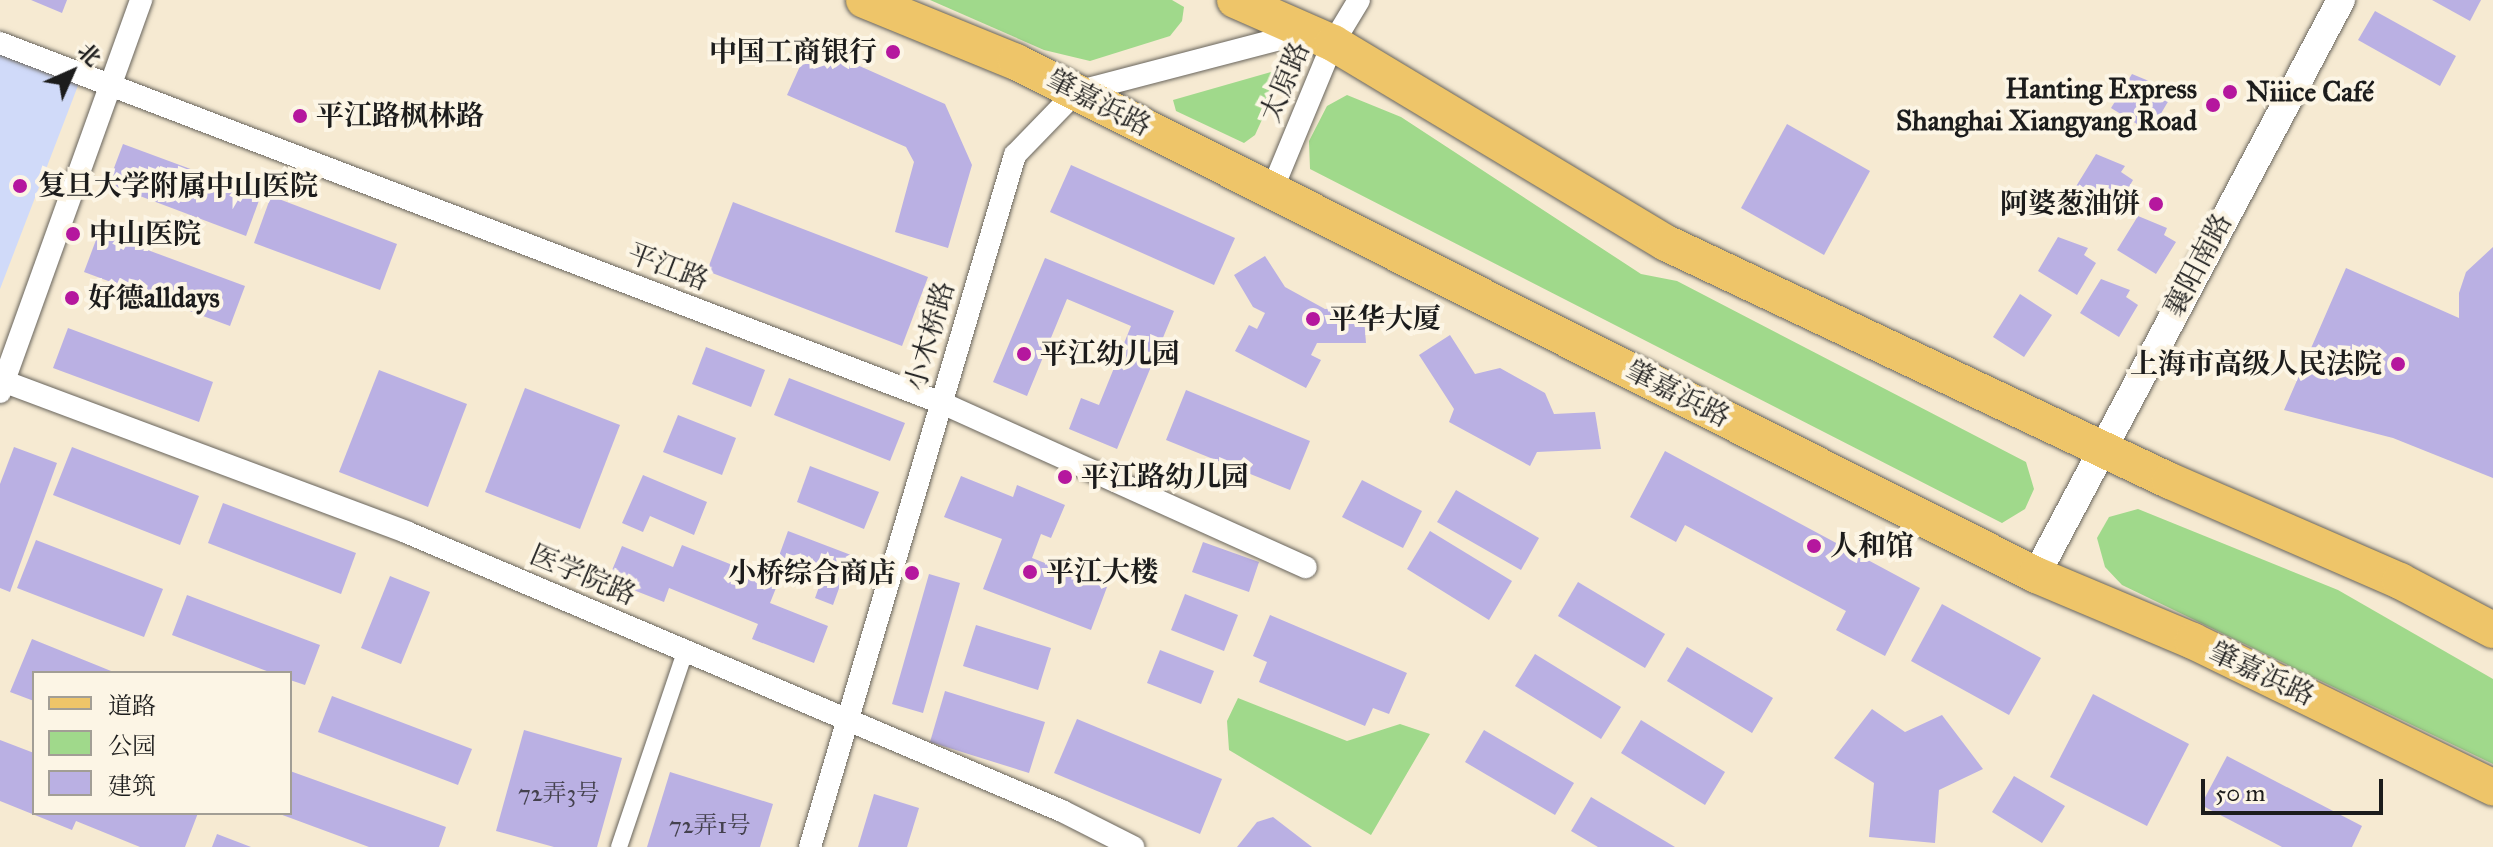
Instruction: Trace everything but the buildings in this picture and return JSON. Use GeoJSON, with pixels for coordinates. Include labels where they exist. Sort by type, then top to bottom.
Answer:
{"type":"FeatureCollection","features":[{"type":"Feature","properties":{"kind":"main road","name":"肇嘉浜路"},"geometry":{"type":"LineString","coordinates":[[864,0],[1076,92],[2036,575],[2193,641],[2493,787]]}},
{"type":"Feature","properties":{"kind":"main road"},"geometry":{"type":"LineString","coordinates":[[1235,0],[1320,38],[1666,243],[2101,448],[2400,581],[2493,630]]}},
{"type":"Feature","properties":{"kind":"street"},"geometry":{"type":"LineString","coordinates":[[1,385],[141,0]]}},
{"type":"Feature","properties":{"kind":"street","name":"太原路"},"geometry":{"type":"LineString","coordinates":[[1272,190],[1320,38],[1359,0]]}},
{"type":"Feature","properties":{"kind":"street","name":"襄阳南路"},"geometry":{"type":"LineString","coordinates":[[2036,575],[2341,0]]}},
{"type":"Feature","properties":{"kind":"street"},"geometry":{"type":"LineString","coordinates":[[1076,92],[1320,38]]}},
{"type":"Feature","properties":{"kind":"street","name":"平江路"},"geometry":{"type":"LineString","coordinates":[[0,43],[942,403],[1306,567]]}},
{"type":"Feature","properties":{"kind":"street","name":"小木桥路"},"geometry":{"type":"LineString","coordinates":[[810,847],[1015,155],[1076,92]]}},
{"type":"Feature","properties":{"kind":"street","name":"医学院路"},"geometry":{"type":"LineString","coordinates":[[1,385],[406,532],[1062,811],[1133,847]]}},
{"type":"Feature","properties":{"kind":"street"},"geometry":{"type":"LineString","coordinates":[[619,847],[685,652]]}},
{"type":"Feature","properties":{"kind":"shaded area","name":"复旦大学附属中山医院"},"geometry":{"type":"Polygon","coordinates":[[[0,53],[79,83],[0,289],[0,53]]]}},
{"type":"Feature","properties":{"kind":"green space"},"geometry":{"type":"Polygon","coordinates":[[[930,0],[1172,0],[1184,7],[1182,21],[1170,36],[1090,61],[1044,50],[930,0]]]}},
{"type":"Feature","properties":{"kind":"green space"},"geometry":{"type":"Polygon","coordinates":[[[1271,72],[1279,82],[1255,135],[1244,143],[1176,111],[1173,100],[1271,72]]]}},
{"type":"Feature","properties":{"kind":"green space"},"geometry":{"type":"Polygon","coordinates":[[[1347,95],[1401,117],[1641,274],[1677,281],[2026,462],[2034,489],[2025,509],[2002,523],[1310,169],[1309,141],[1327,106],[1347,95]]]}},
{"type":"Feature","properties":{"kind":"green space"},"geometry":{"type":"Polygon","coordinates":[[[2138,509],[2338,590],[2493,679],[2493,764],[2122,585],[2105,567],[2097,538],[2109,517],[2138,509]]]}},
{"type":"Feature","properties":{"kind":"green space"},"geometry":{"type":"Polygon","coordinates":[[[1238,698],[1347,741],[1400,724],[1430,734],[1371,835],[1229,750],[1227,721],[1238,698]]]}},
{"type":"Feature","properties":{"kind":"place","name":"中国工商银行"},"geometry":{"type":"Point","coordinates":[893,52]}},
{"type":"Feature","properties":{"kind":"place","name":"Niiice Café"},"geometry":{"type":"Point","coordinates":[2230,92]}},
{"type":"Feature","properties":{"kind":"place","name":"Hanting Express Shanghai Xiangyang Road"},"geometry":{"type":"Point","coordinates":[2213,105]}},
{"type":"Feature","properties":{"kind":"place","name":"平江路枫林路"},"geometry":{"type":"Point","coordinates":[300,116]}},
{"type":"Feature","properties":{"kind":"place","name":"复旦大学附属中山医院"},"geometry":{"type":"Point","coordinates":[20,186]}},
{"type":"Feature","properties":{"kind":"place","name":"阿婆葱油饼"},"geometry":{"type":"Point","coordinates":[2156,204]}},
{"type":"Feature","properties":{"kind":"place","name":"中山医院"},"geometry":{"type":"Point","coordinates":[73,234]}},
{"type":"Feature","properties":{"kind":"place","name":"好德alldays"},"geometry":{"type":"Point","coordinates":[72,298]}},
{"type":"Feature","properties":{"kind":"place","name":"平华大厦"},"geometry":{"type":"Point","coordinates":[1313,319]}},
{"type":"Feature","properties":{"kind":"place","name":"平江幼儿园"},"geometry":{"type":"Point","coordinates":[1024,354]}},
{"type":"Feature","properties":{"kind":"place","name":"上海市高级人民法院"},"geometry":{"type":"Point","coordinates":[2398,364]}},
{"type":"Feature","properties":{"kind":"place","name":"平江路幼儿园"},"geometry":{"type":"Point","coordinates":[1065,477]}},
{"type":"Feature","properties":{"kind":"place","name":"人和馆"},"geometry":{"type":"Point","coordinates":[1814,546]}},
{"type":"Feature","properties":{"kind":"place","name":"平江大楼"},"geometry":{"type":"Point","coordinates":[1030,572]}},
{"type":"Feature","properties":{"kind":"place","name":"小桥综合商店"},"geometry":{"type":"Point","coordinates":[912,573]}}]}
